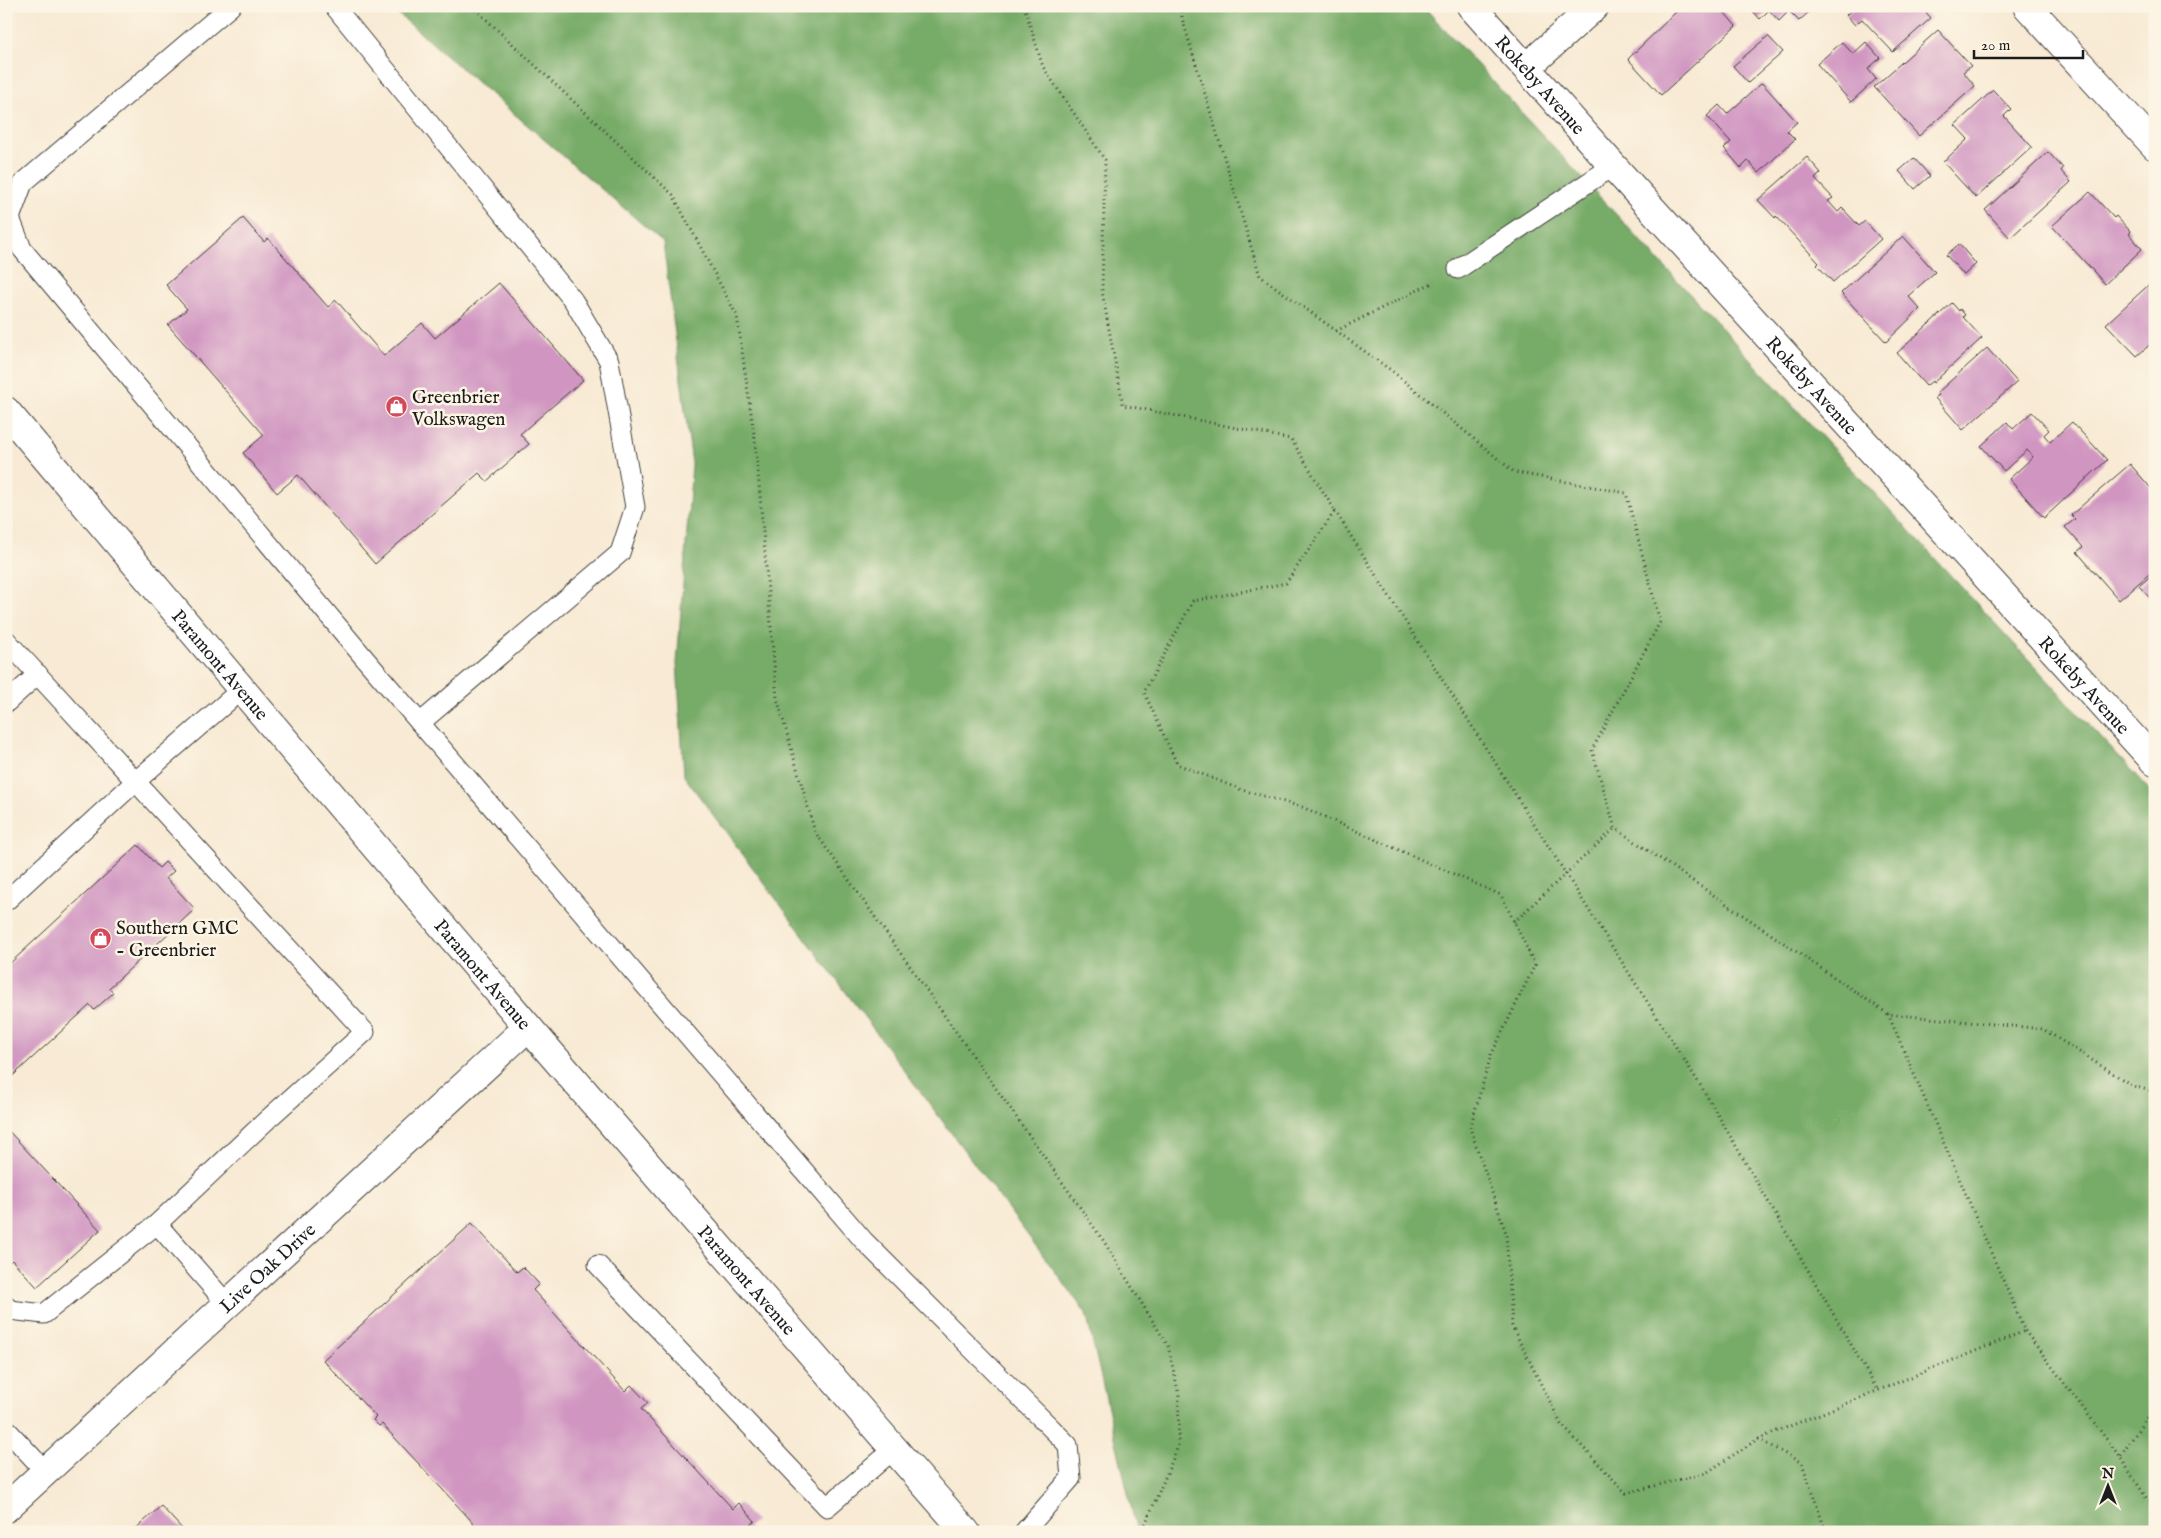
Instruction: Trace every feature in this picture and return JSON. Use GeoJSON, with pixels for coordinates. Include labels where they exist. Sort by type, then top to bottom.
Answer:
{"type":"FeatureCollection","features":[{"type":"Feature","properties":{"kind":"street","name":"Rokeby Avenue"},"geometry":{"type":"LineString","coordinates":[[1471,6],[1613,166],[2155,762]]}},
{"type":"Feature","properties":{"kind":"street"},"geometry":{"type":"LineString","coordinates":[[1527,67],[1595,6]]}},
{"type":"Feature","properties":{"kind":"street"},"geometry":{"type":"LineString","coordinates":[[2026,6],[2155,146]]}},
{"type":"Feature","properties":{"kind":"street","name":"Paramont Avenue"},"geometry":{"type":"LineString","coordinates":[[7,414],[528,1027],[966,1532]]}},
{"type":"Feature","properties":{"kind":"street","name":"Live Oak Drive"},"geometry":{"type":"LineString","coordinates":[[6,1508],[528,1027]]}},
{"type":"Feature","properties":{"kind":"lane"},"geometry":{"type":"LineString","coordinates":[[231,6],[23,183],[10,218],[22,249],[420,723],[864,1241],[1068,1445],[1071,1478],[1024,1532]]}},
{"type":"Feature","properties":{"kind":"lane"},"geometry":{"type":"LineString","coordinates":[[334,6],[573,300],[609,361],[635,506],[620,553],[420,723]]}},
{"type":"Feature","properties":{"kind":"lane"},"geometry":{"type":"LineString","coordinates":[[1458,269],[1613,166]]}},
{"type":"Feature","properties":{"kind":"lane"},"geometry":{"type":"LineString","coordinates":[[6,640],[365,1032],[269,1118],[157,1224],[44,1314],[10,1310],[6,1306]]}},
{"type":"Feature","properties":{"kind":"lane"},"geometry":{"type":"LineString","coordinates":[[6,703],[38,674]]}},
{"type":"Feature","properties":{"kind":"lane"},"geometry":{"type":"LineString","coordinates":[[6,901],[136,781],[242,689]]}},
{"type":"Feature","properties":{"kind":"lane"},"geometry":{"type":"LineString","coordinates":[[157,1224],[227,1304]]}},
{"type":"Feature","properties":{"kind":"lane"},"geometry":{"type":"LineString","coordinates":[[598,1265],[827,1507],[894,1449]]}},
{"type":"Feature","properties":{"kind":"lane"},"geometry":{"type":"LineString","coordinates":[[6,1429],[46,1472]]}},
{"type":"Feature","properties":{"kind":"path"},"geometry":{"type":"LineString","coordinates":[[472,6],[673,195],[737,316],[756,448],[776,698],[815,832],[1103,1240],[1168,1346],[1179,1395],[1178,1447],[1142,1532]]}},
{"type":"Feature","properties":{"kind":"path"},"geometry":{"type":"LineString","coordinates":[[1024,6],[1043,67],[1105,160],[1102,292],[1123,405],[1292,439],[1704,1091],[1878,1391]]}},
{"type":"Feature","properties":{"kind":"path"},"geometry":{"type":"LineString","coordinates":[[1182,6],[1182,18],[1260,276],[1392,371],[1514,472],[1626,493],[1660,622],[1592,750],[1615,828],[1888,1014],[2043,1029],[2134,1086],[2155,1092]]}},
{"type":"Feature","properties":{"kind":"path"},"geometry":{"type":"LineString","coordinates":[[1336,331],[1458,269]]}},
{"type":"Feature","properties":{"kind":"path"},"geometry":{"type":"LineString","coordinates":[[1336,511],[1286,583],[1193,601],[1144,692],[1178,764],[1239,790],[1302,808],[1501,895],[1535,965],[1491,1055],[1470,1128],[1506,1233],[1512,1326],[1561,1424],[1626,1494],[1706,1473],[1758,1439],[2025,1331]]}},
{"type":"Feature","properties":{"kind":"path"},"geometry":{"type":"LineString","coordinates":[[1514,922],[1615,828]]}},
{"type":"Feature","properties":{"kind":"path"},"geometry":{"type":"LineString","coordinates":[[1888,1014],[2025,1331],[2120,1458],[2146,1499],[2155,1503]]}},
{"type":"Feature","properties":{"kind":"path"},"geometry":{"type":"LineString","coordinates":[[2120,1458],[2155,1405]]}},
{"type":"Feature","properties":{"kind":"path"},"geometry":{"type":"LineString","coordinates":[[1758,1439],[1802,1463],[1826,1532]]}},
{"type":"Feature","properties":{"kind":"green space"},"geometry":{"type":"Polygon","coordinates":[[[389,6],[1423,6],[2155,796],[2155,1532],[1137,1532],[1086,1313],[684,776],[677,663],[692,464],[663,242],[389,6]]]}},
{"type":"Feature","properties":{"kind":"building"},"geometry":{"type":"Polygon","coordinates":[[[1682,6],[1719,6],[1736,26],[1661,95],[1628,59],[1682,6]]]}},
{"type":"Feature","properties":{"kind":"building"},"geometry":{"type":"Polygon","coordinates":[[[1748,6],[1807,6],[1811,10],[1799,21],[1789,11],[1779,21],[1769,10],[1760,19],[1748,6]]]}},
{"type":"Feature","properties":{"kind":"building"},"geometry":{"type":"Polygon","coordinates":[[[1856,6],[1920,6],[1931,18],[1893,52],[1862,19],[1855,25],[1846,15],[1856,6]]]}},
{"type":"Feature","properties":{"kind":"building"},"geometry":{"type":"Polygon","coordinates":[[[1938,30],[1971,66],[1963,72],[1975,86],[1919,136],[1874,87],[1938,30]]]}},
{"type":"Feature","properties":{"kind":"building"},"geometry":{"type":"Polygon","coordinates":[[[1768,36],[1783,52],[1748,83],[1733,66],[1768,36]]]}},
{"type":"Feature","properties":{"kind":"building"},"geometry":{"type":"Polygon","coordinates":[[[1842,42],[1853,54],[1866,42],[1880,58],[1868,69],[1876,79],[1851,102],[1817,64],[1842,42]]]}},
{"type":"Feature","properties":{"kind":"building"},"geometry":{"type":"Polygon","coordinates":[[[1762,83],[1797,122],[1787,131],[1795,139],[1759,173],[1748,161],[1741,168],[1724,148],[1731,142],[1707,116],[1719,105],[1727,114],[1762,83]]]}},
{"type":"Feature","properties":{"kind":"building"},"geometry":{"type":"Polygon","coordinates":[[[1993,90],[2011,109],[2004,116],[2032,147],[1976,198],[1943,162],[1968,139],[1955,125],[1993,90]]]}},
{"type":"Feature","properties":{"kind":"building"},"geometry":{"type":"Polygon","coordinates":[[[2048,152],[2063,168],[2061,171],[2071,182],[2010,238],[1985,210],[2048,152]]]}},
{"type":"Feature","properties":{"kind":"building"},"geometry":{"type":"Polygon","coordinates":[[[1807,157],[1821,173],[1815,179],[1833,198],[1828,201],[1838,212],[1842,208],[1859,226],[1865,221],[1881,239],[1833,282],[1817,265],[1819,263],[1776,216],[1775,218],[1758,200],[1807,157]]]}},
{"type":"Feature","properties":{"kind":"building"},"geometry":{"type":"Polygon","coordinates":[[[1914,158],[1930,176],[1915,189],[1899,171],[1914,158]]]}},
{"type":"Feature","properties":{"kind":"building"},"geometry":{"type":"Polygon","coordinates":[[[2090,192],[2114,218],[2116,216],[2131,232],[2129,234],[2142,249],[2105,284],[2052,226],[2090,192]]]}},
{"type":"Feature","properties":{"kind":"building","name":"Greenbrier Volkswagen"},"geometry":{"type":"Polygon","coordinates":[[[243,218],[264,242],[268,238],[328,307],[336,300],[384,356],[422,323],[435,338],[499,283],[583,380],[520,434],[529,444],[487,481],[479,473],[375,564],[298,475],[277,493],[243,453],[264,435],[168,325],[187,309],[166,285],[243,218]]]}},
{"type":"Feature","properties":{"kind":"building"},"geometry":{"type":"Polygon","coordinates":[[[1903,236],[1935,272],[1908,296],[1920,309],[1886,342],[1841,293],[1903,236]]]}},
{"type":"Feature","properties":{"kind":"building"},"geometry":{"type":"Polygon","coordinates":[[[1959,244],[1976,264],[1964,275],[1946,255],[1959,244]]]}},
{"type":"Feature","properties":{"kind":"building"},"geometry":{"type":"Polygon","coordinates":[[[2155,279],[2155,340],[2137,356],[2106,324],[2155,279]]]}},
{"type":"Feature","properties":{"kind":"building"},"geometry":{"type":"Polygon","coordinates":[[[1952,303],[1959,311],[1960,309],[1965,315],[1963,317],[1982,338],[1933,383],[1932,381],[1926,386],[1897,353],[1952,303]]]}},
{"type":"Feature","properties":{"kind":"building"},"geometry":{"type":"Polygon","coordinates":[[[1987,348],[2017,382],[1963,430],[1935,398],[1939,395],[1937,393],[1987,348]]]}},
{"type":"Feature","properties":{"kind":"building"},"geometry":{"type":"Polygon","coordinates":[[[2032,412],[2049,430],[2044,435],[2050,442],[2072,422],[2107,460],[2044,518],[2009,479],[2033,457],[2027,450],[2004,471],[1981,446],[2007,422],[2013,429],[2032,412]]]}},
{"type":"Feature","properties":{"kind":"building"},"geometry":{"type":"Polygon","coordinates":[[[2130,464],[2155,493],[2155,569],[2119,600],[2077,552],[2083,547],[2065,527],[2075,519],[2071,515],[2130,464]]]}},
{"type":"Feature","properties":{"kind":"building"},"geometry":{"type":"Polygon","coordinates":[[[2155,572],[2155,594],[2150,598],[2139,586],[2155,572]]]}},
{"type":"Feature","properties":{"kind":"building","name":"Southern GMC - Greenbrier"},"geometry":{"type":"Polygon","coordinates":[[[138,845],[159,868],[165,862],[174,871],[166,878],[195,909],[109,988],[113,993],[94,1010],[90,1005],[6,1082],[6,967],[138,845]]]}},
{"type":"Feature","properties":{"kind":"building"},"geometry":{"type":"Polygon","coordinates":[[[6,1128],[100,1230],[37,1287],[12,1260],[6,1265],[6,1128]]]}},
{"type":"Feature","properties":{"kind":"building"},"geometry":{"type":"Polygon","coordinates":[[[472,1223],[517,1272],[523,1267],[539,1284],[533,1290],[625,1391],[631,1385],[648,1403],[641,1409],[733,1509],[739,1503],[755,1521],[748,1527],[753,1532],[476,1532],[479,1529],[382,1424],[379,1426],[373,1420],[376,1417],[323,1360],[472,1223]]]}},
{"type":"Feature","properties":{"kind":"building"},"geometry":{"type":"Polygon","coordinates":[[[161,1506],[185,1532],[132,1532],[161,1506]]]}},
{"type":"Feature","properties":{"kind":"place","name":"Greenbrier Volkswagen"},"geometry":{"type":"Point","coordinates":[396,407]}},
{"type":"Feature","properties":{"kind":"place","name":"Southern GMC - Greenbrier"},"geometry":{"type":"Point","coordinates":[100,938]}}]}
